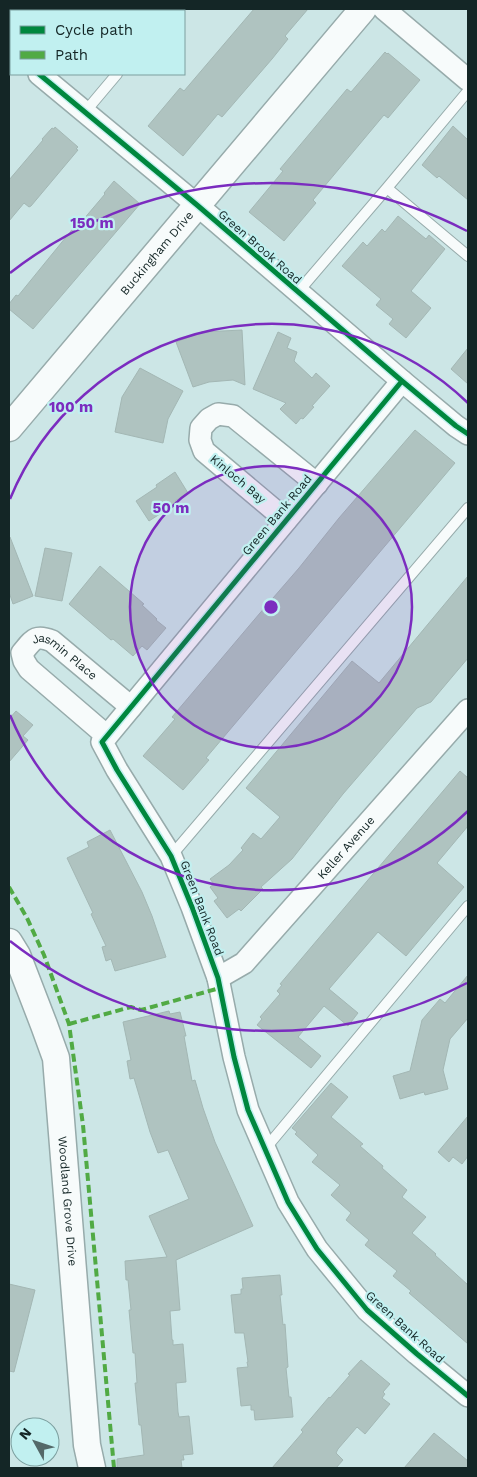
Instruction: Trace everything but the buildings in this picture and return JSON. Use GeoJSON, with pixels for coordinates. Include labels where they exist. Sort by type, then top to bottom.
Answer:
{"type":"FeatureCollection","features":[{"type":"Feature","properties":{"kind":"street","name":"Buckingham Drive"},"geometry":{"type":"LineString","coordinates":[[9,428],[362,9]]}},
{"type":"Feature","properties":{"kind":"street"},"geometry":{"type":"LineString","coordinates":[[384,9],[468,80]]}},
{"type":"Feature","properties":{"kind":"street","name":"Green Brook Road"},"geometry":{"type":"LineString","coordinates":[[40,75],[402,381],[468,434]]}},
{"type":"Feature","properties":{"kind":"street","name":"Green Bank Road"},"geometry":{"type":"LineString","coordinates":[[402,381],[102,742],[117,770],[171,856],[192,907],[218,978],[234,1057],[248,1110],[288,1202],[317,1249],[367,1310],[468,1396]]}},
{"type":"Feature","properties":{"kind":"street","name":"Kinloch Bay"},"geometry":{"type":"LineString","coordinates":[[286,520],[204,451],[200,440],[201,428],[209,419],[218,414],[233,416],[317,484]]}},
{"type":"Feature","properties":{"kind":"street","name":"Jasmin Place"},"geometry":{"type":"LineString","coordinates":[[106,736],[29,669],[22,653],[33,639],[42,637],[52,640],[132,707]]}},
{"type":"Feature","properties":{"kind":"street","name":"Keller Avenue"},"geometry":{"type":"LineString","coordinates":[[218,978],[244,962],[465,721]]}},
{"type":"Feature","properties":{"kind":"street","name":"Woodland Grove Drive"},"geometry":{"type":"LineString","coordinates":[[9,942],[17,955],[56,1058],[87,1445],[92,1468]]}},
{"type":"Feature","properties":{"kind":"lane"},"geometry":{"type":"LineString","coordinates":[[85,112],[116,75]]}},
{"type":"Feature","properties":{"kind":"lane"},"geometry":{"type":"LineString","coordinates":[[298,292],[388,188],[468,91]]}},
{"type":"Feature","properties":{"kind":"lane"},"geometry":{"type":"LineString","coordinates":[[388,188],[468,256]]}},
{"type":"Feature","properties":{"kind":"lane"},"geometry":{"type":"LineString","coordinates":[[171,856],[468,508]]}},
{"type":"Feature","properties":{"kind":"lane"},"geometry":{"type":"LineString","coordinates":[[264,1149],[468,906]]}},
{"type":"Feature","properties":{"kind":"marked path"},"geometry":{"type":"LineString","coordinates":[[9,887],[27,918],[44,955],[69,1024],[83,1125],[114,1468]]}},
{"type":"Feature","properties":{"kind":"marked path"},"geometry":{"type":"LineString","coordinates":[[69,1024],[131,1007],[141,1010],[220,988]]}},
{"type":"Feature","properties":{"kind":"cycle path"},"geometry":{"type":"LineString","coordinates":[[40,75],[197,205],[402,381],[468,434]]}},
{"type":"Feature","properties":{"kind":"cycle path"},"geometry":{"type":"LineString","coordinates":[[402,381],[102,742],[117,770],[171,856],[192,907],[218,978],[234,1057],[248,1110],[288,1202],[317,1249],[367,1310],[468,1396]]}}]}
